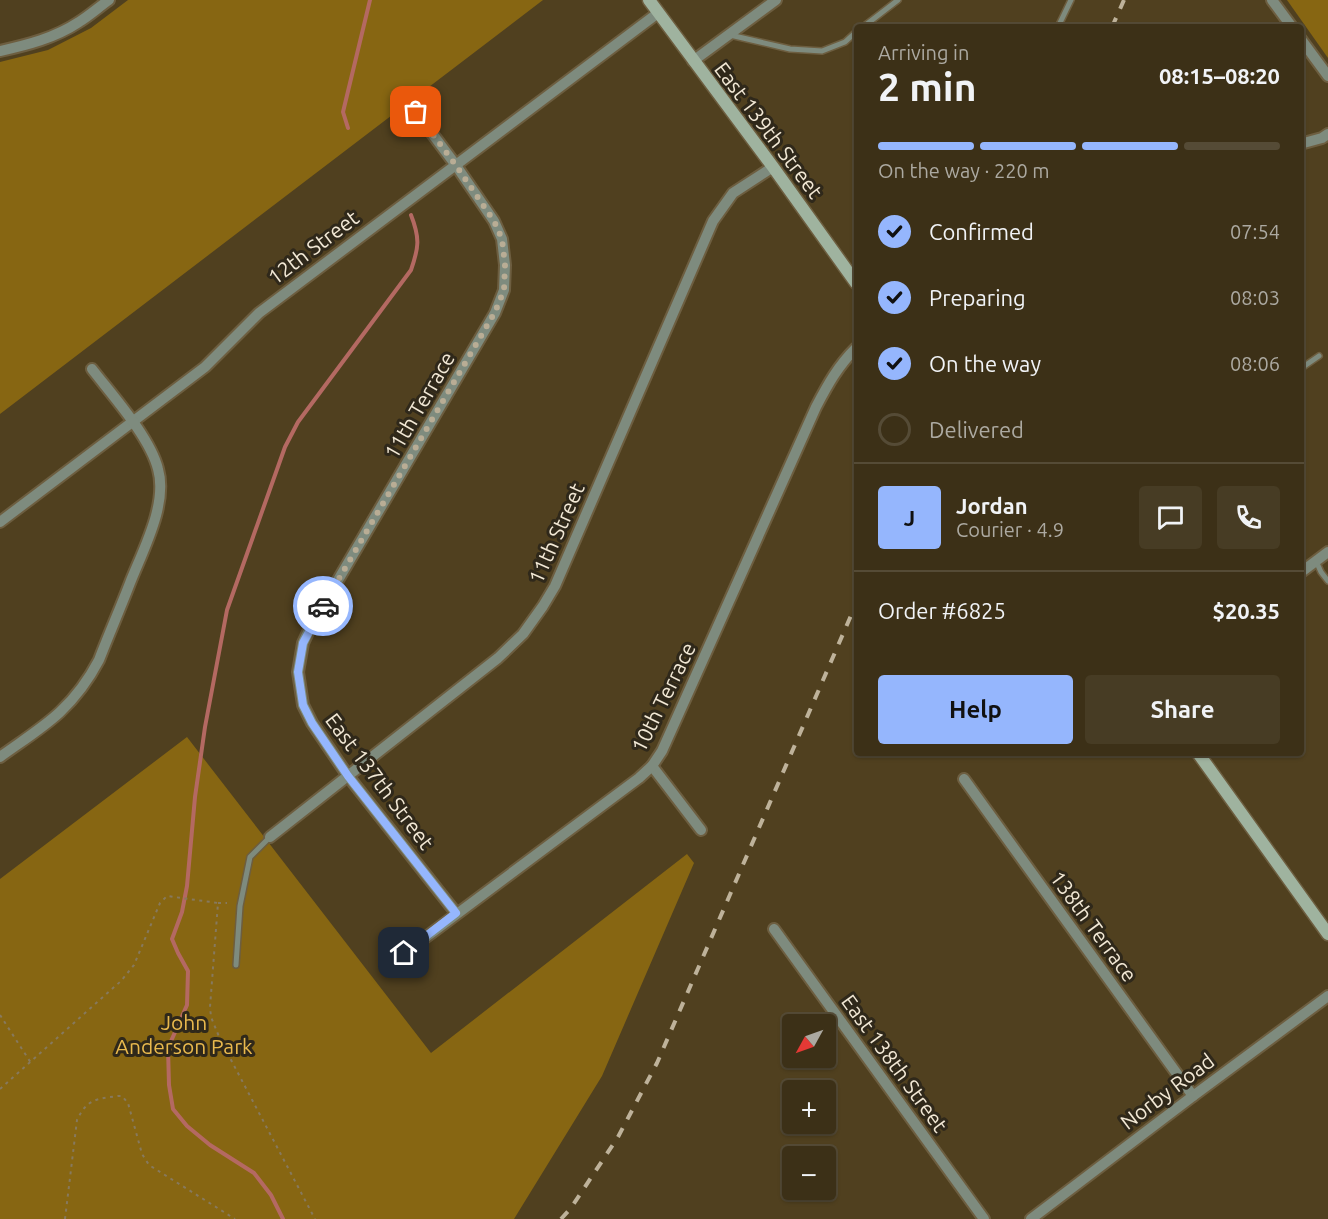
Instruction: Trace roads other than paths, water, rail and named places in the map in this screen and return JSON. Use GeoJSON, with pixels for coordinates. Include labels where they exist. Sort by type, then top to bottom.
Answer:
{"type":"FeatureCollection","features":[{"type":"Feature","properties":{"kind":"street"},"geometry":{"type":"LineString","coordinates":[[0,51],[51,37],[78,23],[109,0]]}},
{"type":"Feature","properties":{"kind":"street","name":"East 139th Street"},"geometry":{"type":"LineString","coordinates":[[649,0],[773,167],[854,281]]}},
{"type":"Feature","properties":{"kind":"street"},"geometry":{"type":"LineString","coordinates":[[693,61],[776,0]]}},
{"type":"Feature","properties":{"kind":"street"},"geometry":{"type":"LineString","coordinates":[[1272,0],[1290,24]]}},
{"type":"Feature","properties":{"kind":"street","name":"12th Street"},"geometry":{"type":"LineString","coordinates":[[0,522],[205,367],[259,313],[658,13]]}},
{"type":"Feature","properties":{"kind":"street"},"geometry":{"type":"LineString","coordinates":[[1304,43],[1328,76]]}},
{"type":"Feature","properties":{"kind":"street"},"geometry":{"type":"LineString","coordinates":[[416,112],[455,164]]}},
{"type":"Feature","properties":{"kind":"street"},"geometry":{"type":"LineString","coordinates":[[1304,143],[1328,134]]}},
{"type":"Feature","properties":{"kind":"street","name":"11th Terrace"},"geometry":{"type":"LineString","coordinates":[[300,661],[303,643],[311,626],[495,312],[504,290],[505,265],[502,239],[494,221],[455,164]]}},
{"type":"Feature","properties":{"kind":"street","name":"11th Street"},"geometry":{"type":"LineString","coordinates":[[270,837],[498,658],[522,634],[555,586],[713,221],[733,193],[773,167]]}},
{"type":"Feature","properties":{"kind":"street","name":"10th Terrace"},"geometry":{"type":"LineString","coordinates":[[386,967],[652,766],[662,751],[816,407],[832,377],[854,350]]}},
{"type":"Feature","properties":{"kind":"street"},"geometry":{"type":"LineString","coordinates":[[0,757],[58,714],[75,697],[92,672],[99,660],[153,525],[160,494],[159,469],[133,422],[92,369]]}},
{"type":"Feature","properties":{"kind":"street"},"geometry":{"type":"LineString","coordinates":[[1304,570],[1328,552]]}},
{"type":"Feature","properties":{"kind":"street","name":"East 137th Street"},"geometry":{"type":"LineString","coordinates":[[300,661],[298,672],[303,705],[312,723],[348,776],[456,913]]}},
{"type":"Feature","properties":{"kind":"street"},"geometry":{"type":"LineString","coordinates":[[1200,756],[1328,934]]}},
{"type":"Feature","properties":{"kind":"street"},"geometry":{"type":"LineString","coordinates":[[652,766],[701,830]]}},
{"type":"Feature","properties":{"kind":"street","name":"138th Terrace"},"geometry":{"type":"LineString","coordinates":[[964,779],[1193,1096]]}},
{"type":"Feature","properties":{"kind":"street","name":"East 138th Street"},"geometry":{"type":"LineString","coordinates":[[774,929],[984,1219]]}},
{"type":"Feature","properties":{"kind":"street","name":"Norby Road"},"geometry":{"type":"LineString","coordinates":[[1031,1219],[1328,996]]}},
{"type":"Feature","properties":{"kind":"lane"},"geometry":{"type":"LineString","coordinates":[[867,24],[898,0]]}},
{"type":"Feature","properties":{"kind":"lane"},"geometry":{"type":"LineString","coordinates":[[1059,24],[1071,0]]}},
{"type":"Feature","properties":{"kind":"lane"},"geometry":{"type":"LineString","coordinates":[[729,34],[790,49],[822,51],[845,42],[854,34]]}},
{"type":"Feature","properties":{"kind":"lane"},"geometry":{"type":"LineString","coordinates":[[1304,366],[1318,356]]}},
{"type":"Feature","properties":{"kind":"lane"},"geometry":{"type":"LineString","coordinates":[[1316,561],[1328,581]]}},
{"type":"Feature","properties":{"kind":"lane"},"geometry":{"type":"LineString","coordinates":[[236,965],[240,906],[250,857],[270,837]]}},
{"type":"Feature","properties":{"kind":"waterway"},"geometry":{"type":"LineString","coordinates":[[348,128],[343,112],[370,0]]}},
{"type":"Feature","properties":{"kind":"waterway"},"geometry":{"type":"LineString","coordinates":[[283,1219],[271,1195],[254,1173],[210,1145],[187,1126],[173,1109],[169,1085],[168,1048],[187,1005],[188,971],[172,939],[182,912],[187,886],[195,797],[205,727],[227,610],[285,447],[298,422],[411,270],[417,242],[411,215]]}},
{"type":"Feature","properties":{"kind":"railway"},"geometry":{"type":"LineString","coordinates":[[1113,24],[1124,0]]}},
{"type":"Feature","properties":{"kind":"railway"},"geometry":{"type":"LineString","coordinates":[[561,1219],[571,1208],[618,1137],[657,1063],[854,609]]}},
{"type":"Feature","properties":{"kind":"park label","name":"John Anderson Park"},"geometry":{"type":"Point","coordinates":[184,1034]}}]}
